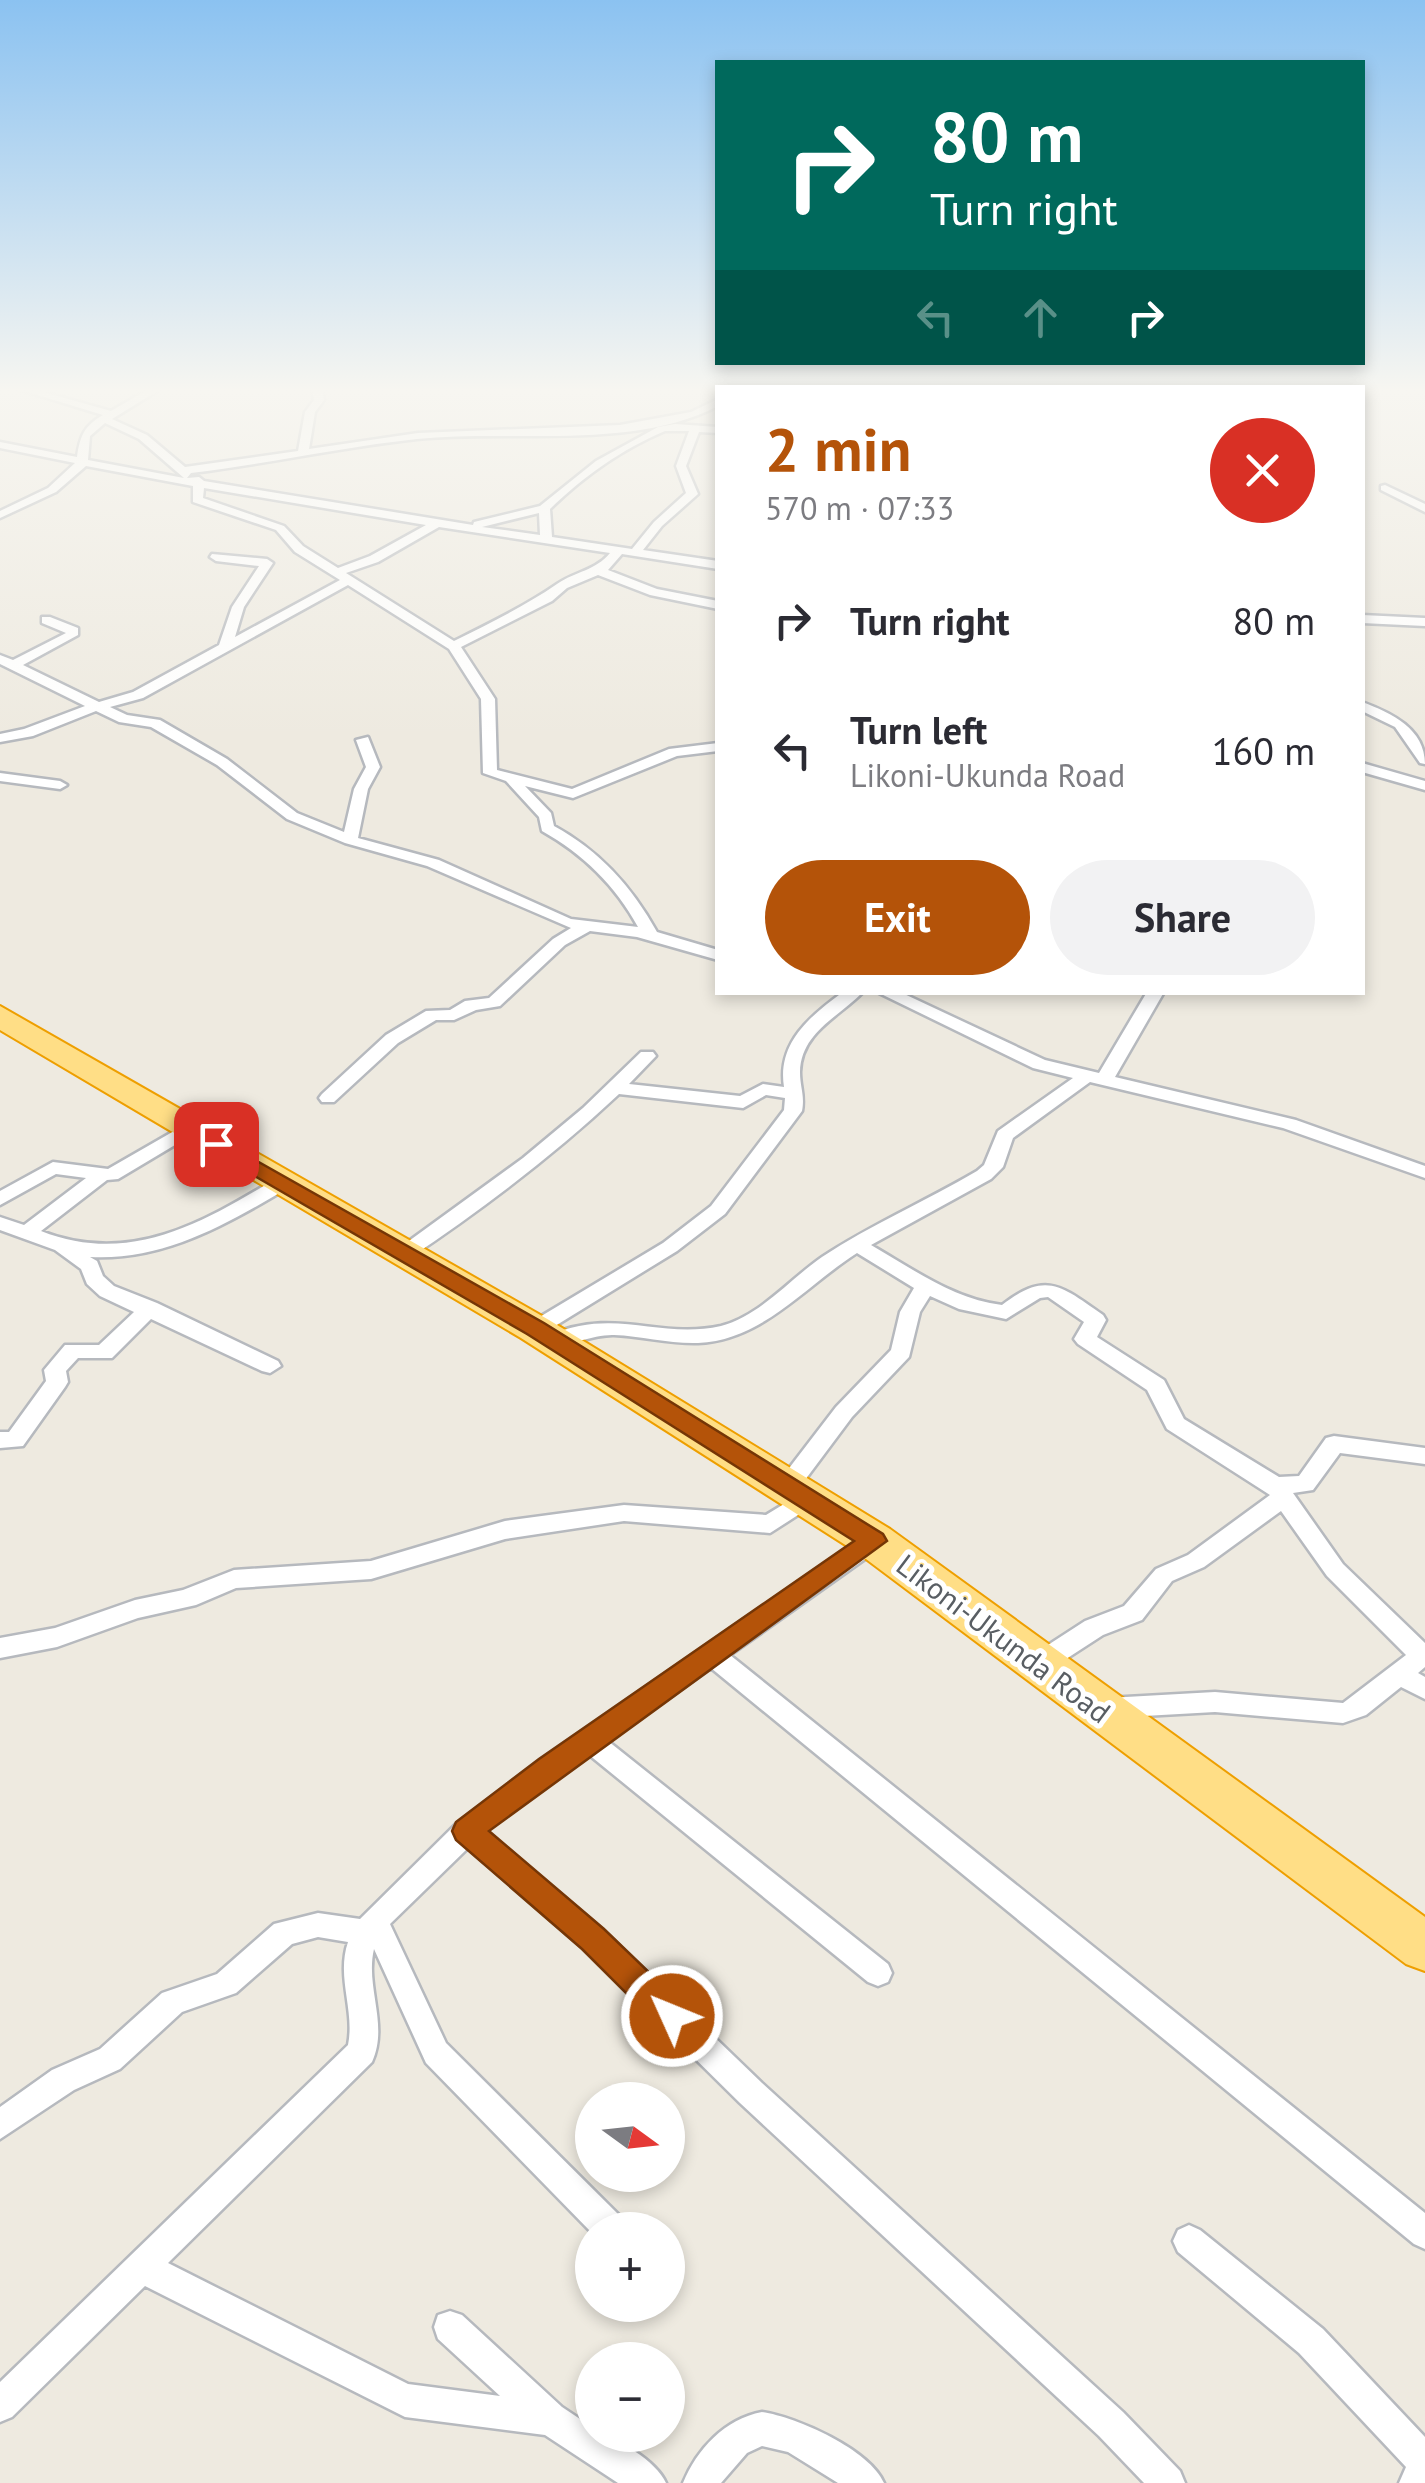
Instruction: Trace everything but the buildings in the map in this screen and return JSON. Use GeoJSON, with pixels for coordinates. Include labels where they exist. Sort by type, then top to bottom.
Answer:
{"type":"FeatureCollection","features":[{"type":"Feature","properties":{"kind":"highway","name":"Likoni-Ukunda Road"},"geometry":{"type":"LineString","coordinates":[[0,1016],[544,1335],[874,1541],[1096,1709],[1425,1947]]}},
{"type":"Feature","properties":{"kind":"street"},"geometry":{"type":"LineString","coordinates":[[215,506],[280,528],[299,548],[454,646],[488,700],[490,772],[514,782],[573,794],[674,752],[715,747]]}},
{"type":"Feature","properties":{"kind":"street"},"geometry":{"type":"LineString","coordinates":[[280,528],[281,510],[286,506]]}},
{"type":"Feature","properties":{"kind":"street"},"geometry":{"type":"LineString","coordinates":[[323,506],[715,565]]}},
{"type":"Feature","properties":{"kind":"street"},"geometry":{"type":"LineString","coordinates":[[469,526],[546,506]]}},
{"type":"Feature","properties":{"kind":"street"},"geometry":{"type":"LineString","coordinates":[[635,553],[679,506]]}},
{"type":"Feature","properties":{"kind":"street"},"geometry":{"type":"LineString","coordinates":[[544,508],[546,540]]}},
{"type":"Feature","properties":{"kind":"street"},"geometry":{"type":"LineString","coordinates":[[0,738],[28,733],[97,705],[138,694],[332,592],[343,576],[441,521]]}},
{"type":"Feature","properties":{"kind":"street"},"geometry":{"type":"LineString","coordinates":[[454,646],[548,598],[563,585],[599,571],[619,550]]}},
{"type":"Feature","properties":{"kind":"street"},"geometry":{"type":"LineString","coordinates":[[216,557],[267,563],[238,607],[225,647]]}},
{"type":"Feature","properties":{"kind":"street"},"geometry":{"type":"LineString","coordinates":[[599,571],[654,592],[715,604]]}},
{"type":"Feature","properties":{"kind":"street"},"geometry":{"type":"LineString","coordinates":[[1365,618],[1425,622]]}},
{"type":"Feature","properties":{"kind":"street"},"geometry":{"type":"LineString","coordinates":[[7,662],[74,631],[46,620]]}},
{"type":"Feature","properties":{"kind":"street"},"geometry":{"type":"LineString","coordinates":[[7,662],[124,718],[155,723],[222,762],[292,816],[350,840],[432,862],[585,927],[650,935],[715,954]]}},
{"type":"Feature","properties":{"kind":"street"},"geometry":{"type":"LineString","coordinates":[[1365,707],[1400,724],[1425,760]]}},
{"type":"Feature","properties":{"kind":"street"},"geometry":{"type":"LineString","coordinates":[[350,840],[361,789],[374,768],[363,740]]}},
{"type":"Feature","properties":{"kind":"street"},"geometry":{"type":"LineString","coordinates":[[1365,768],[1425,786]]}},
{"type":"Feature","properties":{"kind":"street"},"geometry":{"type":"LineString","coordinates":[[0,778],[60,785]]}},
{"type":"Feature","properties":{"kind":"street"},"geometry":{"type":"LineString","coordinates":[[514,782],[546,816],[547,828],[576,844],[608,873],[650,935]]}},
{"type":"Feature","properties":{"kind":"street"},"geometry":{"type":"LineString","coordinates":[[328,1098],[392,1039],[432,1015],[454,1015],[471,1005],[494,1002],[559,942],[585,927]]}},
{"type":"Feature","properties":{"kind":"street"},"geometry":{"type":"LineString","coordinates":[[544,1335],[718,1210],[790,1115],[796,1095],[791,1064],[796,1046],[813,1025],[850,995]]}},
{"type":"Feature","properties":{"kind":"street"},"geometry":{"type":"LineString","coordinates":[[891,995],[1007,1051],[1094,1079],[1290,1124],[1425,1172]]}},
{"type":"Feature","properties":{"kind":"street"},"geometry":{"type":"LineString","coordinates":[[544,1335],[591,1326],[721,1333],[749,1322],[858,1246],[984,1175],[993,1166],[1005,1135],[1094,1079],[1154,995]]}},
{"type":"Feature","properties":{"kind":"street"},"geometry":{"type":"LineString","coordinates":[[401,1254],[504,1186],[647,1056]]}},
{"type":"Feature","properties":{"kind":"street"},"geometry":{"type":"LineString","coordinates":[[616,1088],[742,1102],[763,1089],[796,1095]]}},
{"type":"Feature","properties":{"kind":"street"},"geometry":{"type":"LineString","coordinates":[[0,1198],[54,1168],[110,1174],[188,1128]]}},
{"type":"Feature","properties":{"kind":"street"},"geometry":{"type":"LineString","coordinates":[[26,1233],[101,1176]]}},
{"type":"Feature","properties":{"kind":"street"},"geometry":{"type":"LineString","coordinates":[[55,1244],[96,1251],[179,1239],[284,1182]]}},
{"type":"Feature","properties":{"kind":"street"},"geometry":{"type":"LineString","coordinates":[[0,1223],[55,1244],[88,1264],[103,1289],[270,1366]]}},
{"type":"Feature","properties":{"kind":"street"},"geometry":{"type":"LineString","coordinates":[[858,1246],[926,1285],[982,1310],[1006,1312],[1033,1289],[1050,1290],[1096,1320],[1084,1339],[1156,1384],[1175,1424],[1279,1492],[1335,1570],[1423,1654],[1342,1714],[1215,1702],[1096,1709]]}},
{"type":"Feature","properties":{"kind":"street"},"geometry":{"type":"LineString","coordinates":[[0,1648],[182,1600],[234,1579],[371,1570],[508,1530],[620,1513],[770,1524],[798,1492],[844,1412],[901,1352],[910,1312],[926,1285]]}},
{"type":"Feature","properties":{"kind":"street"},"geometry":{"type":"LineString","coordinates":[[0,1440],[16,1440],[28,1426],[57,1382],[56,1370],[75,1348],[104,1353],[150,1308]]}},
{"type":"Feature","properties":{"kind":"street"},"geometry":{"type":"LineString","coordinates":[[1040,1663],[1094,1628],[1133,1612],[1164,1575],[1196,1561],[1279,1492],[1305,1484],[1334,1444],[1425,1456]]}},
{"type":"Feature","properties":{"kind":"street"},"geometry":{"type":"LineString","coordinates":[[0,2405],[362,2052],[357,1989],[370,1927],[467,1831],[874,1541]]}},
{"type":"Feature","properties":{"kind":"street"},"geometry":{"type":"LineString","coordinates":[[713,1656],[1425,2233]]}},
{"type":"Feature","properties":{"kind":"street"},"geometry":{"type":"LineString","coordinates":[[1399,1674],[1425,1689]]}},
{"type":"Feature","properties":{"kind":"street"},"geometry":{"type":"LineString","coordinates":[[591,1742],[878,1973]]}},
{"type":"Feature","properties":{"kind":"street"},"geometry":{"type":"LineString","coordinates":[[467,1831],[593,1939],[750,2093],[1111,2424],[1168,2483]]}},
{"type":"Feature","properties":{"kind":"street"},"geometry":{"type":"LineString","coordinates":[[0,2125],[64,2080],[110,2059],[172,2002],[226,1984],[284,1932],[318,1925],[370,1927]]}},
{"type":"Feature","properties":{"kind":"street"},"geometry":{"type":"LineString","coordinates":[[370,1927],[436,2053],[594,2212]]}},
{"type":"Feature","properties":{"kind":"street"},"geometry":{"type":"LineString","coordinates":[[1189,2241],[1310,2341],[1425,2462]]}},
{"type":"Feature","properties":{"kind":"street"},"geometry":{"type":"LineString","coordinates":[[140,2266],[405,2400],[550,2420]]}},
{"type":"Feature","properties":{"kind":"street"},"geometry":{"type":"LineString","coordinates":[[450,2327],[550,2420],[650,2483]]}},
{"type":"Feature","properties":{"kind":"street"},"geometry":{"type":"LineString","coordinates":[[700,2483],[740,2437],[764,2430],[820,2450],[867,2483]]}},
{"type":"Feature","properties":{"kind":"street"},"geometry":{"type":"LineString","coordinates":[[1416,2483],[1425,2470]]}},
{"type":"Feature","properties":{"kind":"route"},"geometry":{"type":"LineString","coordinates":[[216,1144],[535,1328],[874,1541],[550,1767],[467,1831],[593,1939],[672,2016]]}}]}
